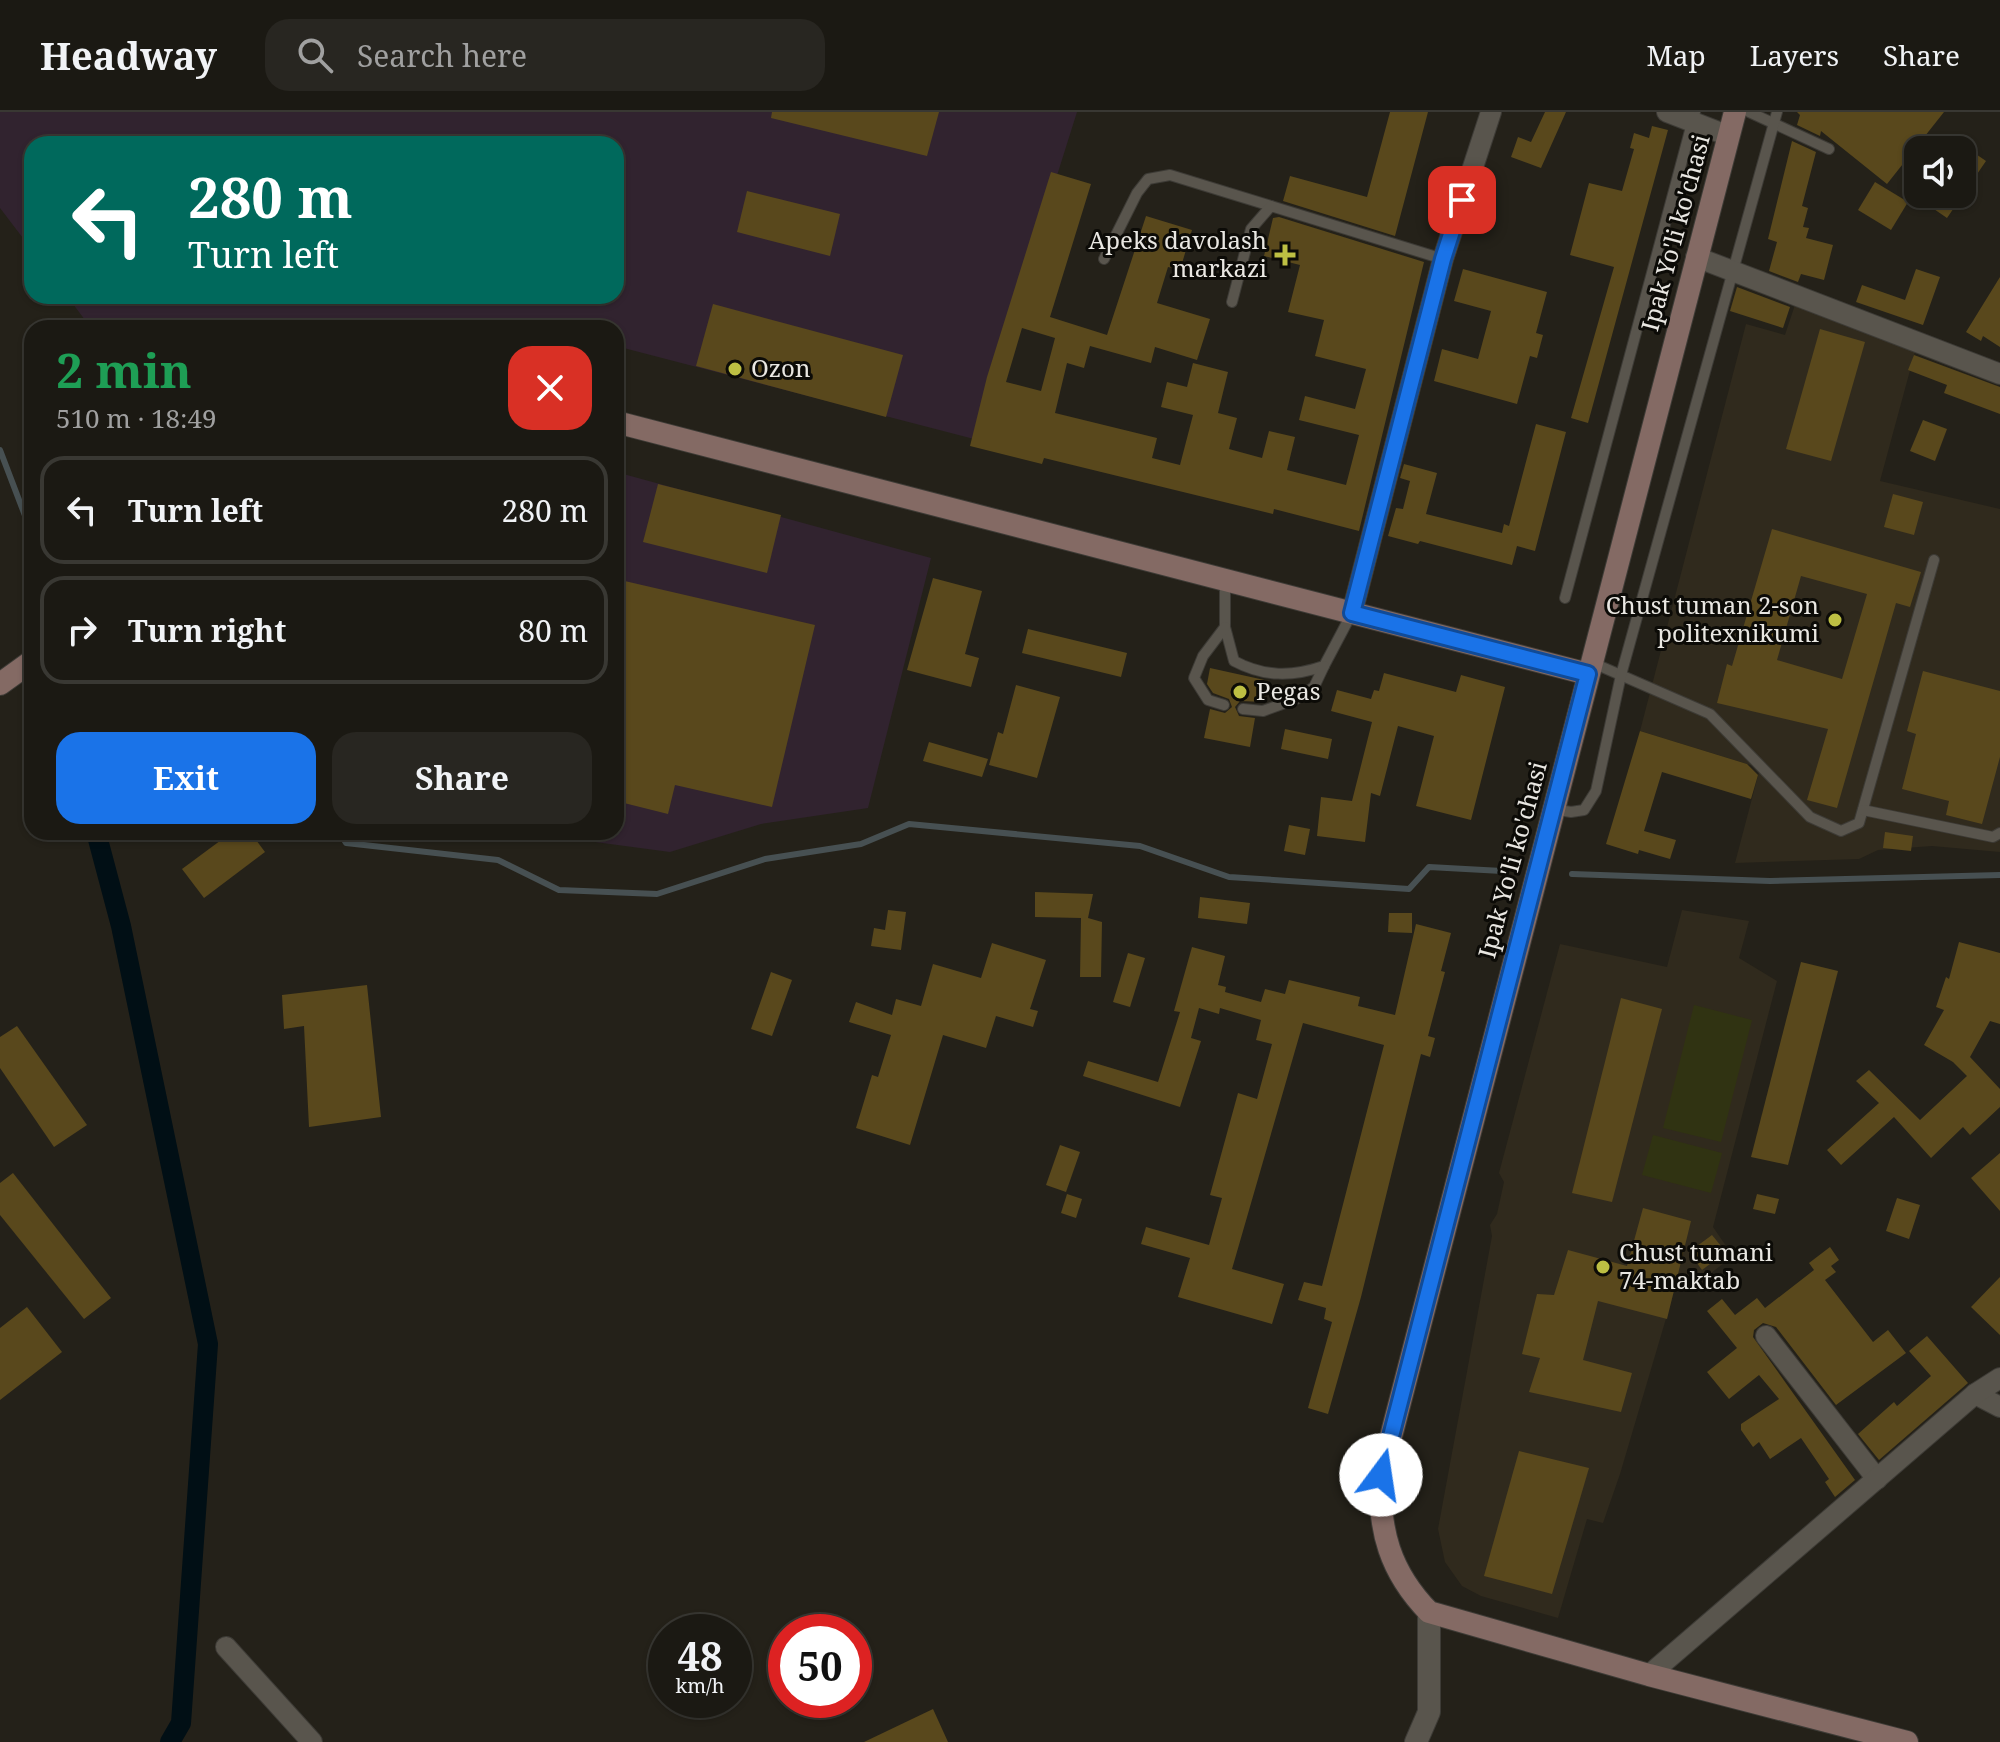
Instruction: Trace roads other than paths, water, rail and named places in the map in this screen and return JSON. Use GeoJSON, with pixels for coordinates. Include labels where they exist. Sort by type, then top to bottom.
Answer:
{"type":"FeatureCollection","features":[{"type":"Feature","properties":{"kind":"main road","name":"Ipak Yo'li ko'chasi"},"geometry":{"type":"LineString","coordinates":[[1429,1612],[1410,1592],[1389,1548],[1379,1501],[1381,1475],[1735,112]]}},
{"type":"Feature","properties":{"kind":"main road"},"geometry":{"type":"LineString","coordinates":[[624,424],[1352,613],[1590,668]]}},
{"type":"Feature","properties":{"kind":"main road"},"geometry":{"type":"LineString","coordinates":[[0,684],[24,667]]}},
{"type":"Feature","properties":{"kind":"main road"},"geometry":{"type":"LineString","coordinates":[[1429,1612],[1649,1675],[1907,1742]]}},
{"type":"Feature","properties":{"kind":"street"},"geometry":{"type":"LineString","coordinates":[[1352,613],[1443,259],[1491,112]]}},
{"type":"Feature","properties":{"kind":"street"},"geometry":{"type":"LineString","coordinates":[[1667,112],[1694,117],[1729,136]]}},
{"type":"Feature","properties":{"kind":"street"},"geometry":{"type":"LineString","coordinates":[[1696,257],[2000,374]]}},
{"type":"Feature","properties":{"kind":"street"},"geometry":{"type":"LineString","coordinates":[[1766,1336],[1877,1479]]}},
{"type":"Feature","properties":{"kind":"street"},"geometry":{"type":"LineString","coordinates":[[1649,1675],[1975,1394],[2000,1378]]}},
{"type":"Feature","properties":{"kind":"street"},"geometry":{"type":"LineString","coordinates":[[1975,1394],[2000,1407]]}},
{"type":"Feature","properties":{"kind":"street"},"geometry":{"type":"LineString","coordinates":[[1416,1742],[1429,1712],[1429,1612]]}},
{"type":"Feature","properties":{"kind":"street"},"geometry":{"type":"LineString","coordinates":[[226,1647],[312,1742]]}},
{"type":"Feature","properties":{"kind":"lane"},"geometry":{"type":"LineString","coordinates":[[1749,112],[1776,117],[1829,149]]}},
{"type":"Feature","properties":{"kind":"lane"},"geometry":{"type":"LineString","coordinates":[[1565,598],[1694,117]]}},
{"type":"Feature","properties":{"kind":"lane"},"geometry":{"type":"LineString","coordinates":[[1553,809],[1571,812],[1584,810],[1596,791],[1621,675],[1776,117]]}},
{"type":"Feature","properties":{"kind":"lane"},"geometry":{"type":"LineString","coordinates":[[1104,259],[1137,193],[1148,179],[1170,175],[1443,259]]}},
{"type":"Feature","properties":{"kind":"lane"},"geometry":{"type":"LineString","coordinates":[[1232,302],[1251,229],[1271,206]]}},
{"type":"Feature","properties":{"kind":"lane"},"geometry":{"type":"LineString","coordinates":[[1590,668],[1621,675],[1710,714],[1810,817],[1841,831],[1859,823],[1934,560]]}},
{"type":"Feature","properties":{"kind":"lane"},"geometry":{"type":"LineString","coordinates":[[1225,579],[1225,627],[1234,661],[1253,671],[1299,674],[1324,666]]}},
{"type":"Feature","properties":{"kind":"lane"},"geometry":{"type":"LineString","coordinates":[[1243,709],[1263,711],[1296,699],[1314,687],[1352,613]]}},
{"type":"Feature","properties":{"kind":"lane"},"geometry":{"type":"LineString","coordinates":[[1224,705],[1208,700],[1194,678],[1203,656],[1225,627]]}},
{"type":"Feature","properties":{"kind":"lane"},"geometry":{"type":"LineString","coordinates":[[1863,810],[1993,837],[2000,833]]}},
{"type":"Feature","properties":{"kind":"waterway"},"geometry":{"type":"LineString","coordinates":[[0,450],[24,513]]}},
{"type":"Feature","properties":{"kind":"waterway"},"geometry":{"type":"LineString","coordinates":[[344,840],[346,843],[498,860],[559,890],[657,894],[765,859],[861,844],[909,824],[1140,846],[1229,877],[1409,889],[1429,867],[1502,871]]}},
{"type":"Feature","properties":{"kind":"waterway"},"geometry":{"type":"LineString","coordinates":[[98,840],[121,926],[208,1344],[181,1723],[170,1742]]}},
{"type":"Feature","properties":{"kind":"waterway"},"geometry":{"type":"LineString","coordinates":[[1572,874],[1770,881],[2000,875]]}},
{"type":"Feature","properties":{"kind":"place","name":"Apeks davolash markazi"},"geometry":{"type":"Point","coordinates":[1285,255]}},
{"type":"Feature","properties":{"kind":"place","name":"Ozon"},"geometry":{"type":"Point","coordinates":[735,369]}},
{"type":"Feature","properties":{"kind":"place","name":"Chust tuman 2-son politexnikumi"},"geometry":{"type":"Point","coordinates":[1835,620]}},
{"type":"Feature","properties":{"kind":"place","name":"Pegas"},"geometry":{"type":"Point","coordinates":[1240,692]}},
{"type":"Feature","properties":{"kind":"place","name":"Chust tumani 74-maktab"},"geometry":{"type":"Point","coordinates":[1603,1267]}}]}
